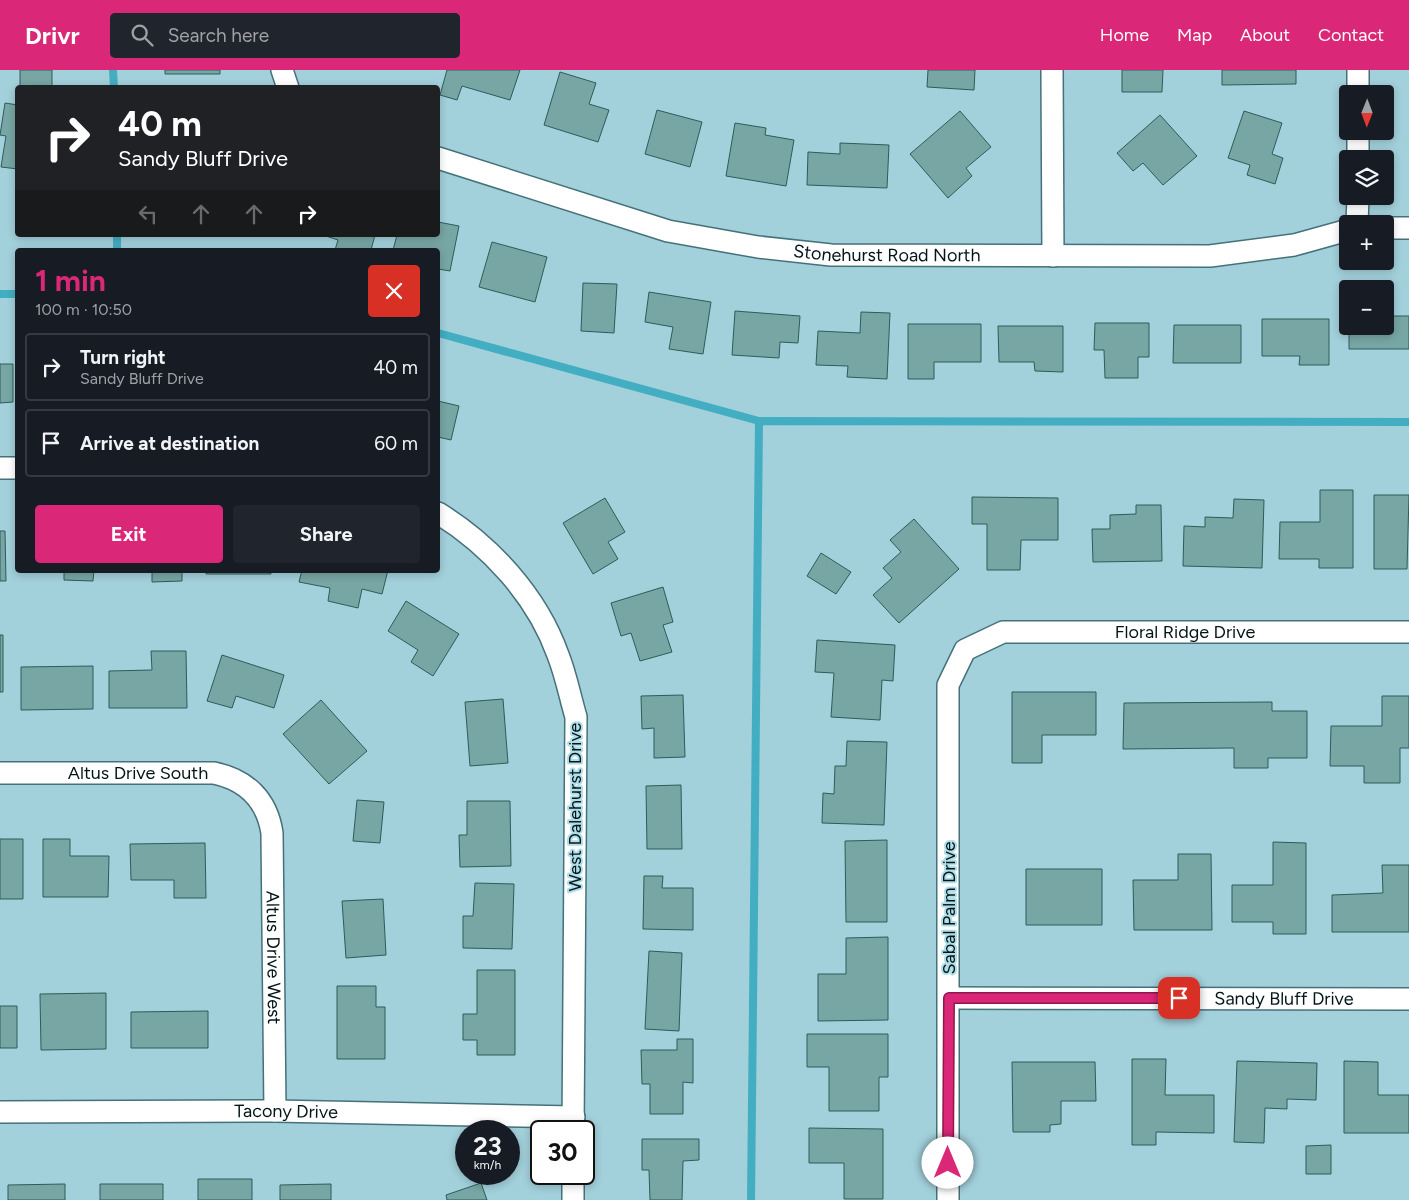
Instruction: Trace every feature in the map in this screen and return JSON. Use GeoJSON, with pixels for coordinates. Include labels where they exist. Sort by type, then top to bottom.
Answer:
{"type":"FeatureCollection","features":[{"type":"Feature","properties":{"kind":"street"},"geometry":{"type":"LineString","coordinates":[[282,70],[287,85]]}},
{"type":"Feature","properties":{"kind":"street"},"geometry":{"type":"LineString","coordinates":[[1052,70],[1053,256]]}},
{"type":"Feature","properties":{"kind":"street"},"geometry":{"type":"LineString","coordinates":[[1358,70],[1358,85]]}},
{"type":"Feature","properties":{"kind":"street","name":"Stonehurst Road North"},"geometry":{"type":"LineString","coordinates":[[440,159],[668,231],[758,247],[831,255],[1210,256],[1294,245],[1339,232]]}},
{"type":"Feature","properties":{"kind":"street"},"geometry":{"type":"LineString","coordinates":[[1394,228],[1409,228]]}},
{"type":"Feature","properties":{"kind":"street"},"geometry":{"type":"LineString","coordinates":[[0,468],[15,468]]}},
{"type":"Feature","properties":{"kind":"street","name":"West Dalehurst Drive"},"geometry":{"type":"LineString","coordinates":[[446,518],[495,557],[533,604],[558,654],[576,717],[574,1120]]}},
{"type":"Feature","properties":{"kind":"street","name":"Floral Ridge Drive"},"geometry":{"type":"LineString","coordinates":[[964,650],[1003,632],[1409,632]]}},
{"type":"Feature","properties":{"kind":"street","name":"Sabal Palm Drive"},"geometry":{"type":"LineString","coordinates":[[948,1200],[948,685],[964,650]]}},
{"type":"Feature","properties":{"kind":"street","name":"Altus Drive South"},"geometry":{"type":"LineString","coordinates":[[0,773],[214,773],[232,777],[254,792],[263,805]]}},
{"type":"Feature","properties":{"kind":"street","name":"Altus Drive West"},"geometry":{"type":"LineString","coordinates":[[263,805],[270,819],[272,833],[275,1111]]}},
{"type":"Feature","properties":{"kind":"street","name":"Sandy Bluff Drive"},"geometry":{"type":"LineString","coordinates":[[949,998],[1409,999]]}},
{"type":"Feature","properties":{"kind":"street","name":"Tacony Drive"},"geometry":{"type":"LineString","coordinates":[[0,1112],[275,1111],[530,1122]]}},
{"type":"Feature","properties":{"kind":"street"},"geometry":{"type":"LineString","coordinates":[[573,1185],[573,1200]]}},
{"type":"Feature","properties":{"kind":"building"},"geometry":{"type":"Polygon","coordinates":[[[20,70],[52,70],[52,85],[20,85],[20,70]]]}},
{"type":"Feature","properties":{"kind":"building"},"geometry":{"type":"Polygon","coordinates":[[[165,70],[220,70],[220,74],[165,74],[165,70]]]}},
{"type":"Feature","properties":{"kind":"building"},"geometry":{"type":"Polygon","coordinates":[[[447,70],[520,70],[510,100],[462,86],[457,100],[440,95],[447,70]]]}},
{"type":"Feature","properties":{"kind":"building"},"geometry":{"type":"Polygon","coordinates":[[[928,70],[975,70],[974,90],[927,87],[928,70]]]}},
{"type":"Feature","properties":{"kind":"building"},"geometry":{"type":"Polygon","coordinates":[[[1122,70],[1163,70],[1162,92],[1122,92],[1122,70]]]}},
{"type":"Feature","properties":{"kind":"building"},"geometry":{"type":"Polygon","coordinates":[[[1222,70],[1296,70],[1296,84],[1222,85],[1222,70]]]}},
{"type":"Feature","properties":{"kind":"building"},"geometry":{"type":"Polygon","coordinates":[[[560,72],[596,83],[589,104],[609,110],[598,142],[544,125],[560,72]]]}},
{"type":"Feature","properties":{"kind":"building"},"geometry":{"type":"Polygon","coordinates":[[[5,103],[15,105],[15,169],[1,167],[6,136],[0,135],[5,103]]]}},
{"type":"Feature","properties":{"kind":"building"},"geometry":{"type":"Polygon","coordinates":[[[657,110],[702,122],[690,167],[645,154],[657,110]]]}},
{"type":"Feature","properties":{"kind":"building"},"geometry":{"type":"Polygon","coordinates":[[[960,111],[991,147],[966,168],[972,176],[948,198],[910,154],[960,111]]]}},
{"type":"Feature","properties":{"kind":"building"},"geometry":{"type":"Polygon","coordinates":[[[1244,111],[1282,123],[1272,154],[1283,158],[1275,184],[1247,175],[1250,165],[1228,158],[1244,111]]]}},
{"type":"Feature","properties":{"kind":"building"},"geometry":{"type":"Polygon","coordinates":[[[1160,115],[1197,156],[1163,185],[1143,163],[1133,171],[1117,153],[1160,115]]]}},
{"type":"Feature","properties":{"kind":"building"},"geometry":{"type":"Polygon","coordinates":[[[735,123],[766,128],[765,135],[794,140],[786,186],[726,176],[735,123]]]}},
{"type":"Feature","properties":{"kind":"building"},"geometry":{"type":"Polygon","coordinates":[[[840,143],[889,145],[887,188],[807,185],[808,152],[840,154],[840,143]]]}},
{"type":"Feature","properties":{"kind":"building"},"geometry":{"type":"Polygon","coordinates":[[[440,222],[459,226],[450,271],[440,269],[440,248],[394,248],[396,237],[440,237],[440,222]]]}},
{"type":"Feature","properties":{"kind":"building"},"geometry":{"type":"Polygon","coordinates":[[[329,237],[374,237],[372,248],[336,248],[338,240],[329,237]]]}},
{"type":"Feature","properties":{"kind":"building"},"geometry":{"type":"Polygon","coordinates":[[[492,242],[547,257],[535,302],[479,287],[492,242]]]}},
{"type":"Feature","properties":{"kind":"building"},"geometry":{"type":"Polygon","coordinates":[[[583,283],[617,284],[614,333],[581,331],[583,283]]]}},
{"type":"Feature","properties":{"kind":"building"},"geometry":{"type":"Polygon","coordinates":[[[649,292],[711,302],[703,354],[669,349],[673,327],[645,322],[649,292]]]}},
{"type":"Feature","properties":{"kind":"building"},"geometry":{"type":"Polygon","coordinates":[[[735,311],[800,316],[798,343],[780,342],[779,358],[732,355],[735,311]]]}},
{"type":"Feature","properties":{"kind":"building"},"geometry":{"type":"Polygon","coordinates":[[[861,312],[890,313],[887,379],[847,377],[848,366],[816,365],[818,331],[860,333],[861,312]]]}},
{"type":"Feature","properties":{"kind":"building"},"geometry":{"type":"Polygon","coordinates":[[[1394,316],[1409,316],[1409,349],[1349,349],[1349,335],[1394,335],[1394,316]]]}},
{"type":"Feature","properties":{"kind":"building"},"geometry":{"type":"Polygon","coordinates":[[[1262,319],[1329,319],[1329,365],[1299,365],[1300,356],[1262,356],[1262,319]]]}},
{"type":"Feature","properties":{"kind":"building"},"geometry":{"type":"Polygon","coordinates":[[[1095,323],[1149,323],[1149,357],[1138,357],[1138,378],[1105,378],[1104,350],[1094,350],[1095,323]]]}},
{"type":"Feature","properties":{"kind":"building"},"geometry":{"type":"Polygon","coordinates":[[[908,324],[981,324],[981,362],[934,362],[934,379],[908,379],[908,324]]]}},
{"type":"Feature","properties":{"kind":"building"},"geometry":{"type":"Polygon","coordinates":[[[1174,325],[1241,325],[1241,363],[1173,363],[1174,325]]]}},
{"type":"Feature","properties":{"kind":"building"},"geometry":{"type":"Polygon","coordinates":[[[998,326],[1063,326],[1063,372],[1035,371],[1034,362],[999,362],[998,326]]]}},
{"type":"Feature","properties":{"kind":"building"},"geometry":{"type":"Polygon","coordinates":[[[0,364],[13,364],[13,402],[0,403],[0,364]]]}},
{"type":"Feature","properties":{"kind":"building"},"geometry":{"type":"Polygon","coordinates":[[[440,401],[459,406],[451,440],[440,437],[440,401]]]}},
{"type":"Feature","properties":{"kind":"building"},"geometry":{"type":"Polygon","coordinates":[[[1320,490],[1353,490],[1353,568],[1319,568],[1319,559],[1279,559],[1280,522],[1320,522],[1320,490]]]}},
{"type":"Feature","properties":{"kind":"building"},"geometry":{"type":"Polygon","coordinates":[[[1374,495],[1409,495],[1407,569],[1374,569],[1374,495]]]}},
{"type":"Feature","properties":{"kind":"building"},"geometry":{"type":"Polygon","coordinates":[[[972,497],[1058,498],[1058,540],[1021,540],[1020,570],[987,570],[987,524],[972,524],[972,497]]]}},
{"type":"Feature","properties":{"kind":"building"},"geometry":{"type":"Polygon","coordinates":[[[605,498],[625,532],[608,542],[618,559],[593,574],[563,523],[605,498]]]}},
{"type":"Feature","properties":{"kind":"building"},"geometry":{"type":"Polygon","coordinates":[[[1234,499],[1264,500],[1262,568],[1183,566],[1184,526],[1205,527],[1205,517],[1233,518],[1234,499]]]}},
{"type":"Feature","properties":{"kind":"building"},"geometry":{"type":"Polygon","coordinates":[[[1136,505],[1161,505],[1162,561],[1093,562],[1092,529],[1110,529],[1110,515],[1136,514],[1136,505]]]}},
{"type":"Feature","properties":{"kind":"building"},"geometry":{"type":"Polygon","coordinates":[[[914,519],[959,569],[899,623],[873,595],[892,578],[883,568],[901,552],[890,540],[914,519]]]}},
{"type":"Feature","properties":{"kind":"building"},"geometry":{"type":"Polygon","coordinates":[[[0,531],[5,531],[6,581],[0,581],[0,531]]]}},
{"type":"Feature","properties":{"kind":"building"},"geometry":{"type":"Polygon","coordinates":[[[821,553],[851,572],[836,594],[807,576],[821,553]]]}},
{"type":"Feature","properties":{"kind":"building"},"geometry":{"type":"Polygon","coordinates":[[[64,573],[94,573],[93,581],[64,580],[64,573]]]}},
{"type":"Feature","properties":{"kind":"building"},"geometry":{"type":"Polygon","coordinates":[[[152,573],[182,573],[182,581],[152,582],[152,573]]]}},
{"type":"Feature","properties":{"kind":"building"},"geometry":{"type":"Polygon","coordinates":[[[206,573],[271,573],[271,574],[206,573]]]}},
{"type":"Feature","properties":{"kind":"building"},"geometry":{"type":"Polygon","coordinates":[[[301,573],[387,573],[382,594],[362,589],[358,608],[328,601],[330,588],[299,582],[301,573]]]}},
{"type":"Feature","properties":{"kind":"building"},"geometry":{"type":"Polygon","coordinates":[[[663,587],[673,622],[663,625],[672,652],[640,661],[631,633],[621,636],[611,603],[663,587]]]}},
{"type":"Feature","properties":{"kind":"building"},"geometry":{"type":"Polygon","coordinates":[[[406,601],[459,634],[433,676],[411,662],[418,650],[388,631],[406,601]]]}},
{"type":"Feature","properties":{"kind":"building"},"geometry":{"type":"Polygon","coordinates":[[[0,635],[3,635],[3,692],[0,692],[0,635]]]}},
{"type":"Feature","properties":{"kind":"building"},"geometry":{"type":"Polygon","coordinates":[[[817,640],[895,645],[893,681],[882,680],[880,720],[831,717],[834,673],[815,672],[817,640]]]}},
{"type":"Feature","properties":{"kind":"building"},"geometry":{"type":"Polygon","coordinates":[[[151,651],[186,651],[187,708],[109,708],[109,671],[152,670],[151,651]]]}},
{"type":"Feature","properties":{"kind":"building"},"geometry":{"type":"Polygon","coordinates":[[[222,655],[284,675],[274,708],[236,696],[232,708],[207,701],[222,655]]]}},
{"type":"Feature","properties":{"kind":"building"},"geometry":{"type":"Polygon","coordinates":[[[93,666],[93,709],[21,710],[21,667],[93,666]]]}},
{"type":"Feature","properties":{"kind":"building"},"geometry":{"type":"Polygon","coordinates":[[[1012,692],[1096,692],[1096,735],[1042,735],[1042,763],[1012,763],[1012,692]]]}},
{"type":"Feature","properties":{"kind":"building"},"geometry":{"type":"Polygon","coordinates":[[[683,695],[685,757],[654,758],[654,728],[642,729],[641,696],[683,695]]]}},
{"type":"Feature","properties":{"kind":"building"},"geometry":{"type":"Polygon","coordinates":[[[1382,696],[1409,696],[1409,748],[1400,748],[1400,783],[1364,783],[1364,766],[1330,766],[1331,726],[1382,726],[1382,696]]]}},
{"type":"Feature","properties":{"kind":"building"},"geometry":{"type":"Polygon","coordinates":[[[503,699],[508,763],[470,766],[465,702],[503,699]]]}},
{"type":"Feature","properties":{"kind":"building"},"geometry":{"type":"Polygon","coordinates":[[[321,700],[367,751],[329,784],[283,734],[321,700]]]}},
{"type":"Feature","properties":{"kind":"building"},"geometry":{"type":"Polygon","coordinates":[[[1272,702],[1272,711],[1307,711],[1307,758],[1268,758],[1268,768],[1234,768],[1234,748],[1123,749],[1124,703],[1272,702]]]}},
{"type":"Feature","properties":{"kind":"building"},"geometry":{"type":"Polygon","coordinates":[[[847,741],[887,742],[884,825],[822,823],[823,793],[834,794],[835,766],[846,766],[847,741]]]}},
{"type":"Feature","properties":{"kind":"building"},"geometry":{"type":"Polygon","coordinates":[[[681,785],[682,849],[647,849],[646,786],[681,785]]]}},
{"type":"Feature","properties":{"kind":"building"},"geometry":{"type":"Polygon","coordinates":[[[357,800],[384,802],[380,843],[353,841],[357,800]]]}},
{"type":"Feature","properties":{"kind":"building"},"geometry":{"type":"Polygon","coordinates":[[[467,801],[510,801],[511,866],[460,867],[459,835],[467,835],[467,801]]]}},
{"type":"Feature","properties":{"kind":"building"},"geometry":{"type":"Polygon","coordinates":[[[0,839],[23,839],[23,899],[0,899],[0,839]]]}},
{"type":"Feature","properties":{"kind":"building"},"geometry":{"type":"Polygon","coordinates":[[[43,839],[70,839],[70,856],[109,856],[108,897],[43,897],[43,839]]]}},
{"type":"Feature","properties":{"kind":"building"},"geometry":{"type":"Polygon","coordinates":[[[887,840],[887,922],[846,922],[845,841],[887,840]]]}},
{"type":"Feature","properties":{"kind":"building"},"geometry":{"type":"Polygon","coordinates":[[[1273,842],[1306,843],[1306,934],[1273,934],[1273,922],[1232,922],[1232,885],[1273,885],[1273,842]]]}},
{"type":"Feature","properties":{"kind":"building"},"geometry":{"type":"Polygon","coordinates":[[[205,843],[206,898],[174,898],[174,880],[131,880],[130,844],[205,843]]]}},
{"type":"Feature","properties":{"kind":"building"},"geometry":{"type":"Polygon","coordinates":[[[1178,854],[1211,854],[1212,930],[1134,930],[1133,880],[1178,880],[1178,854]]]}},
{"type":"Feature","properties":{"kind":"building"},"geometry":{"type":"Polygon","coordinates":[[[1382,865],[1409,865],[1409,932],[1332,932],[1332,895],[1383,893],[1382,865]]]}},
{"type":"Feature","properties":{"kind":"building"},"geometry":{"type":"Polygon","coordinates":[[[1026,869],[1102,869],[1102,925],[1026,925],[1026,869]]]}},
{"type":"Feature","properties":{"kind":"building"},"geometry":{"type":"Polygon","coordinates":[[[644,876],[663,876],[662,888],[693,888],[693,930],[643,929],[644,876]]]}},
{"type":"Feature","properties":{"kind":"building"},"geometry":{"type":"Polygon","coordinates":[[[475,883],[514,884],[512,949],[463,948],[463,916],[473,916],[475,883]]]}},
{"type":"Feature","properties":{"kind":"building"},"geometry":{"type":"Polygon","coordinates":[[[383,899],[386,955],[346,958],[342,901],[383,899]]]}},
{"type":"Feature","properties":{"kind":"building"},"geometry":{"type":"Polygon","coordinates":[[[888,937],[888,1020],[818,1021],[818,974],[846,974],[846,938],[888,937]]]}},
{"type":"Feature","properties":{"kind":"building"},"geometry":{"type":"Polygon","coordinates":[[[649,951],[682,953],[679,1031],[645,1029],[649,951]]]}},
{"type":"Feature","properties":{"kind":"building"},"geometry":{"type":"Polygon","coordinates":[[[477,970],[515,970],[515,1055],[477,1055],[477,1040],[463,1040],[463,1014],[477,1014],[477,970]]]}},
{"type":"Feature","properties":{"kind":"building"},"geometry":{"type":"Polygon","coordinates":[[[337,986],[376,986],[376,1007],[385,1007],[385,1059],[337,1059],[337,986]]]}},
{"type":"Feature","properties":{"kind":"building"},"geometry":{"type":"Polygon","coordinates":[[[106,993],[106,1049],[41,1050],[40,994],[106,993]]]}},
{"type":"Feature","properties":{"kind":"building"},"geometry":{"type":"Polygon","coordinates":[[[0,1006],[17,1006],[17,1048],[0,1048],[0,1006]]]}},
{"type":"Feature","properties":{"kind":"building"},"geometry":{"type":"Polygon","coordinates":[[[208,1011],[208,1048],[131,1048],[131,1012],[208,1011]]]}},
{"type":"Feature","properties":{"kind":"building"},"geometry":{"type":"Polygon","coordinates":[[[807,1034],[888,1034],[888,1077],[879,1077],[879,1111],[829,1111],[829,1067],[807,1067],[807,1034]]]}},
{"type":"Feature","properties":{"kind":"building"},"geometry":{"type":"Polygon","coordinates":[[[677,1039],[693,1039],[693,1083],[683,1082],[683,1114],[650,1114],[650,1084],[642,1084],[641,1050],[677,1050],[677,1039]]]}},
{"type":"Feature","properties":{"kind":"building"},"geometry":{"type":"Polygon","coordinates":[[[1132,1059],[1166,1059],[1165,1095],[1214,1095],[1214,1133],[1156,1132],[1156,1145],[1132,1145],[1132,1059]]]}},
{"type":"Feature","properties":{"kind":"building"},"geometry":{"type":"Polygon","coordinates":[[[1237,1061],[1317,1063],[1316,1100],[1287,1099],[1287,1109],[1265,1108],[1264,1143],[1234,1142],[1237,1061]]]}},
{"type":"Feature","properties":{"kind":"building"},"geometry":{"type":"Polygon","coordinates":[[[1344,1061],[1378,1062],[1378,1095],[1409,1095],[1409,1133],[1344,1133],[1344,1061]]]}},
{"type":"Feature","properties":{"kind":"building"},"geometry":{"type":"Polygon","coordinates":[[[1012,1062],[1095,1062],[1096,1101],[1061,1101],[1061,1124],[1050,1125],[1050,1132],[1013,1132],[1012,1062]]]}},
{"type":"Feature","properties":{"kind":"building"},"geometry":{"type":"Polygon","coordinates":[[[809,1128],[883,1129],[883,1199],[844,1199],[844,1163],[809,1163],[809,1128]]]}},
{"type":"Feature","properties":{"kind":"building"},"geometry":{"type":"Polygon","coordinates":[[[642,1139],[699,1139],[699,1160],[683,1161],[682,1200],[650,1200],[649,1170],[642,1170],[642,1139]]]}},
{"type":"Feature","properties":{"kind":"building"},"geometry":{"type":"Polygon","coordinates":[[[1331,1145],[1331,1174],[1306,1174],[1306,1146],[1331,1145]]]}},
{"type":"Feature","properties":{"kind":"building"},"geometry":{"type":"Polygon","coordinates":[[[198,1179],[252,1179],[252,1200],[198,1200],[198,1179]]]}},
{"type":"Feature","properties":{"kind":"building"},"geometry":{"type":"Polygon","coordinates":[[[65,1184],[65,1200],[8,1200],[8,1185],[65,1184]]]}},
{"type":"Feature","properties":{"kind":"building"},"geometry":{"type":"Polygon","coordinates":[[[100,1184],[163,1184],[163,1200],[100,1200],[100,1184]]]}},
{"type":"Feature","properties":{"kind":"building"},"geometry":{"type":"Polygon","coordinates":[[[331,1184],[331,1200],[280,1200],[280,1185],[331,1184]]]}},
{"type":"Feature","properties":{"kind":"building"},"geometry":{"type":"Polygon","coordinates":[[[475,1185],[482,1185],[487,1200],[447,1200],[446,1195],[475,1185]]]}},
{"type":"Feature","properties":{"kind":"waterway"},"geometry":{"type":"LineString","coordinates":[[113,70],[114,85]]}},
{"type":"Feature","properties":{"kind":"waterway"},"geometry":{"type":"LineString","coordinates":[[117,237],[117,248]]}},
{"type":"Feature","properties":{"kind":"waterway"},"geometry":{"type":"LineString","coordinates":[[0,294],[15,294]]}},
{"type":"Feature","properties":{"kind":"waterway"},"geometry":{"type":"LineString","coordinates":[[440,334],[759,421]]}},
{"type":"Feature","properties":{"kind":"waterway"},"geometry":{"type":"LineString","coordinates":[[751,1200],[759,421],[1409,422]]}},
{"type":"Feature","properties":{"kind":"route"},"geometry":{"type":"LineString","coordinates":[[948,1163],[949,998],[1179,998]]}}]}
